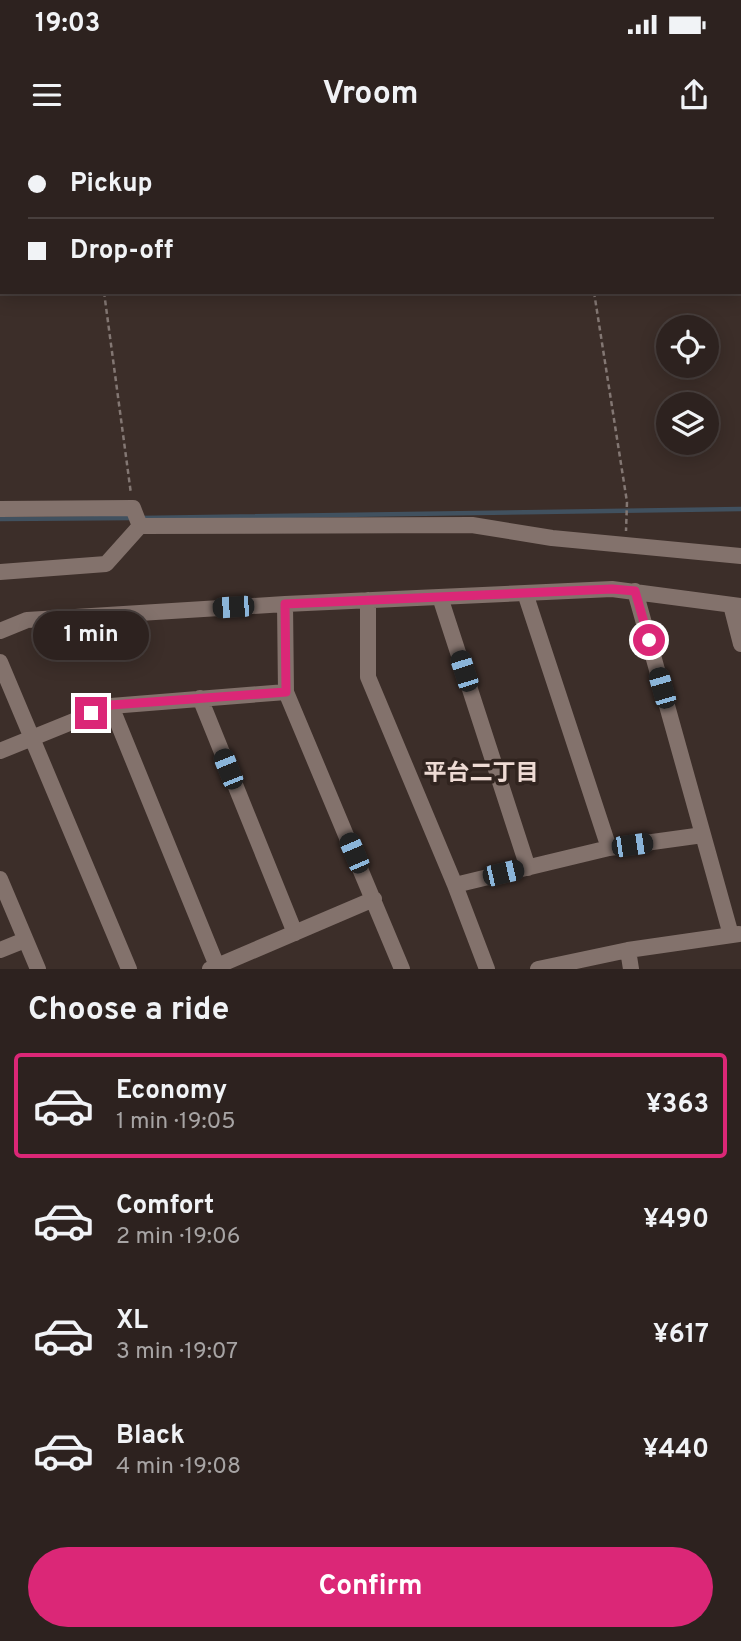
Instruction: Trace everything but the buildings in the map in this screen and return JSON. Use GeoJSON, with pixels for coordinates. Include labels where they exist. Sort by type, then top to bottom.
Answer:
{"type":"FeatureCollection","features":[{"type":"Feature","properties":{"kind":"street"},"geometry":{"type":"LineString","coordinates":[[0,509],[133,508],[140,526]]}},
{"type":"Feature","properties":{"kind":"street"},"geometry":{"type":"LineString","coordinates":[[0,572],[106,564],[140,526],[472,525],[552,538],[741,556]]}},
{"type":"Feature","properties":{"kind":"street"},"geometry":{"type":"LineString","coordinates":[[538,969],[628,950],[736,934],[703,835],[635,591]]}},
{"type":"Feature","properties":{"kind":"street"},"geometry":{"type":"LineString","coordinates":[[0,631],[27,621],[285,604],[635,591],[736,606],[741,644]]}},
{"type":"Feature","properties":{"kind":"street"},"geometry":{"type":"LineString","coordinates":[[526,593],[609,848]]}},
{"type":"Feature","properties":{"kind":"street"},"geometry":{"type":"LineString","coordinates":[[440,597],[528,868]]}},
{"type":"Feature","properties":{"kind":"street"},"geometry":{"type":"LineString","coordinates":[[368,600],[368,677],[487,969]]}},
{"type":"Feature","properties":{"kind":"street"},"geometry":{"type":"LineString","coordinates":[[285,604],[286,692],[402,969]]}},
{"type":"Feature","properties":{"kind":"street"},"geometry":{"type":"LineString","coordinates":[[0,662],[129,969]]}},
{"type":"Feature","properties":{"kind":"street"},"geometry":{"type":"LineString","coordinates":[[0,751],[111,705],[286,692]]}},
{"type":"Feature","properties":{"kind":"street"},"geometry":{"type":"LineString","coordinates":[[200,698],[295,933]]}},
{"type":"Feature","properties":{"kind":"street"},"geometry":{"type":"LineString","coordinates":[[111,705],[213,967],[374,899]]}},
{"type":"Feature","properties":{"kind":"street"},"geometry":{"type":"LineString","coordinates":[[455,885],[609,848],[703,835]]}},
{"type":"Feature","properties":{"kind":"street"},"geometry":{"type":"LineString","coordinates":[[0,879],[38,969]]}},
{"type":"Feature","properties":{"kind":"street"},"geometry":{"type":"LineString","coordinates":[[0,950],[26,940]]}},
{"type":"Feature","properties":{"kind":"street"},"geometry":{"type":"LineString","coordinates":[[628,950],[631,969]]}},
{"type":"Feature","properties":{"kind":"path"},"geometry":{"type":"LineString","coordinates":[[104,294],[133,508]]}},
{"type":"Feature","properties":{"kind":"path"},"geometry":{"type":"LineString","coordinates":[[594,294],[626,502],[626,545]]}},
{"type":"Feature","properties":{"kind":"waterway"},"geometry":{"type":"LineString","coordinates":[[141,518],[741,509]]}},
{"type":"Feature","properties":{"kind":"waterway"},"geometry":{"type":"LineString","coordinates":[[0,519],[132,518]]}},
{"type":"Feature","properties":{"kind":"district","name":"平台二丁目"},"geometry":{"type":"Point","coordinates":[481,774]}},
{"type":"Feature","properties":{"kind":"route"},"geometry":{"type":"LineString","coordinates":[[91,713],[111,705],[286,692],[285,604],[612,589],[635,591],[649,640]]}}]}
